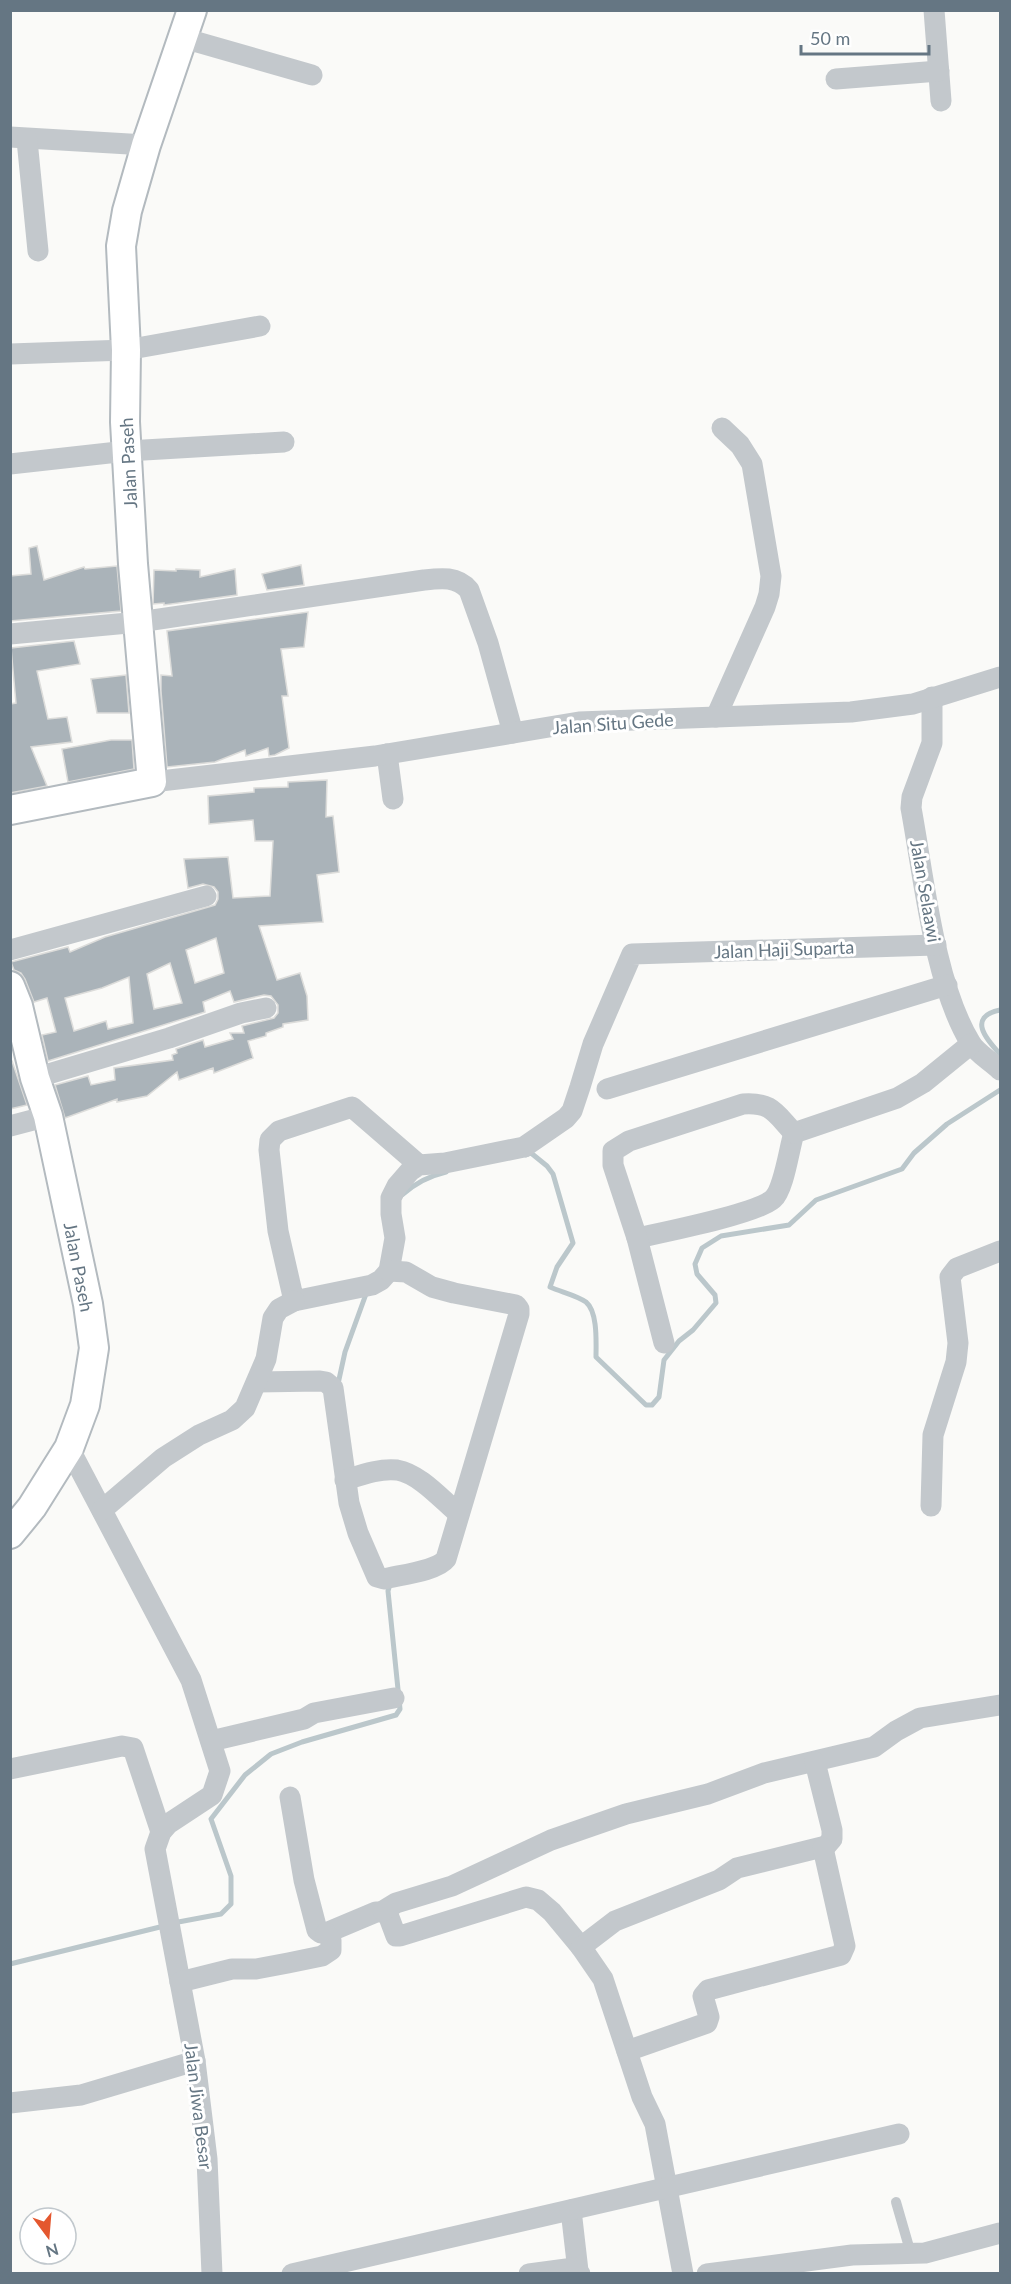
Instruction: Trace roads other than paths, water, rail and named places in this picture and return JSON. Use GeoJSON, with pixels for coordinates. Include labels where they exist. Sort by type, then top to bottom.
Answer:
{"type":"FeatureCollection","features":[{"type":"Feature","properties":{"kind":"street","name":"Jalan Paseh"},"geometry":{"type":"LineString","coordinates":[[152,782],[133,564],[121,246],[127,211],[146,145],[192,10]]}},
{"type":"Feature","properties":{"kind":"street"},"geometry":{"type":"LineString","coordinates":[[934,10],[941,101]]}},
{"type":"Feature","properties":{"kind":"street"},"geometry":{"type":"LineString","coordinates":[[183,39],[312,75]]}},
{"type":"Feature","properties":{"kind":"street"},"geometry":{"type":"LineString","coordinates":[[836,79],[939,71]]}},
{"type":"Feature","properties":{"kind":"street"},"geometry":{"type":"LineString","coordinates":[[38,251],[19,139],[146,145]]}},
{"type":"Feature","properties":{"kind":"street"},"geometry":{"type":"LineString","coordinates":[[10,354],[126,350],[260,326]]}},
{"type":"Feature","properties":{"kind":"street"},"geometry":{"type":"LineString","coordinates":[[716,717],[765,607],[771,576],[752,464],[740,445],[722,428]]}},
{"type":"Feature","properties":{"kind":"street"},"geometry":{"type":"LineString","coordinates":[[10,464],[127,451],[284,442]]}},
{"type":"Feature","properties":{"kind":"street"},"geometry":{"type":"LineString","coordinates":[[10,634],[139,622],[438,578],[458,580],[469,590],[488,644],[513,733]]}},
{"type":"Feature","properties":{"kind":"street","name":"Jalan Situ Gede"},"geometry":{"type":"LineString","coordinates":[[152,782],[387,754],[579,722],[851,712],[913,704],[1000,677]]}},
{"type":"Feature","properties":{"kind":"street","name":"Jalan Selaawi"},"geometry":{"type":"LineString","coordinates":[[932,697],[932,743],[912,797],[911,808],[936,945],[946,985],[970,1044],[997,1067]]}},
{"type":"Feature","properties":{"kind":"street"},"geometry":{"type":"LineString","coordinates":[[387,754],[393,799]]}},
{"type":"Feature","properties":{"kind":"street"},"geometry":{"type":"LineString","coordinates":[[10,810],[152,782]]}},
{"type":"Feature","properties":{"kind":"street"},"geometry":{"type":"LineString","coordinates":[[10,950],[206,896]]}},
{"type":"Feature","properties":{"kind":"street","name":"Jalan Haji Suparta"},"geometry":{"type":"LineString","coordinates":[[419,1165],[445,1163],[524,1147],[566,1118],[578,1095],[593,1044],[632,954],[936,945]]}},
{"type":"Feature","properties":{"kind":"street"},"geometry":{"type":"LineString","coordinates":[[607,1089],[946,985]]}},
{"type":"Feature","properties":{"kind":"street","name":"Jalan Paseh"},"geometry":{"type":"LineString","coordinates":[[10,986],[18,1005],[35,1078],[48,1116],[88,1304],[94,1348],[85,1406],[69,1448],[32,1507],[10,1534]]}},
{"type":"Feature","properties":{"kind":"street"},"geometry":{"type":"LineString","coordinates":[[35,1078],[169,1038],[241,1013],[266,1008]]}},
{"type":"Feature","properties":{"kind":"street"},"geometry":{"type":"LineString","coordinates":[[794,1133],[897,1098],[923,1083],[970,1044]]}},
{"type":"Feature","properties":{"kind":"street"},"geometry":{"type":"LineString","coordinates":[[664,1343],[638,1238],[613,1165],[613,1151],[628,1141],[742,1104],[756,1103],[768,1106],[794,1133]]}},
{"type":"Feature","properties":{"kind":"street"},"geometry":{"type":"LineString","coordinates":[[102,1510],[163,1458],[199,1435],[232,1420],[245,1408],[266,1359],[273,1318],[279,1310],[294,1301],[372,1285],[393,1271],[395,1238],[391,1198],[402,1179],[419,1165],[352,1107],[279,1131],[270,1140],[269,1150],[278,1231],[294,1301]]}},
{"type":"Feature","properties":{"kind":"street"},"geometry":{"type":"LineString","coordinates":[[10,1126],[48,1116]]}},
{"type":"Feature","properties":{"kind":"street"},"geometry":{"type":"LineString","coordinates":[[638,1238],[754,1209],[773,1199],[780,1186],[794,1133]]}},
{"type":"Feature","properties":{"kind":"street"},"geometry":{"type":"LineString","coordinates":[[931,1506],[933,1435],[956,1362],[958,1343],[950,1277],[957,1268],[1000,1251]]}},
{"type":"Feature","properties":{"kind":"street"},"geometry":{"type":"LineString","coordinates":[[257,1382],[320,1381],[330,1385],[334,1393],[358,1533],[379,1579],[443,1563],[519,1309],[516,1305],[432,1287],[393,1271]]}},
{"type":"Feature","properties":{"kind":"street"},"geometry":{"type":"LineString","coordinates":[[69,1448],[192,1680],[220,1771],[212,1795],[168,1824],[161,1832]]}},
{"type":"Feature","properties":{"kind":"street"},"geometry":{"type":"LineString","coordinates":[[350,1478],[398,1470],[420,1482],[459,1514]]}},
{"type":"Feature","properties":{"kind":"street"},"geometry":{"type":"LineString","coordinates":[[212,1741],[304,1719],[314,1713],[394,1698]]}},
{"type":"Feature","properties":{"kind":"street"},"geometry":{"type":"LineString","coordinates":[[290,1797],[304,1880],[317,1930],[326,1933],[383,1911],[396,1903],[452,1887],[550,1840],[626,1814],[708,1794],[764,1773],[874,1747],[896,1731],[920,1718],[1000,1705]]}},
{"type":"Feature","properties":{"kind":"street"},"geometry":{"type":"LineString","coordinates":[[10,1769],[122,1746],[134,1748],[161,1832]]}},
{"type":"Feature","properties":{"kind":"street"},"geometry":{"type":"LineString","coordinates":[[581,1947],[615,1921],[719,1881],[737,1868],[823,1848],[832,1839],[832,1830],[815,1762]]}},
{"type":"Feature","properties":{"kind":"street","name":"Jalan Jiwa Besar"},"geometry":{"type":"LineString","coordinates":[[161,1832],[155,1849],[195,2061],[207,2159],[212,2274]]}},
{"type":"Feature","properties":{"kind":"street"},"geometry":{"type":"LineString","coordinates":[[627,2051],[707,2023],[709,2017],[703,1996],[708,1990],[841,1955],[845,1946],[823,1848]]}},
{"type":"Feature","properties":{"kind":"street"},"geometry":{"type":"LineString","coordinates":[[383,1911],[387,1912],[393,1932],[396,1936],[400,1936],[526,1898],[538,1900],[552,1912],[581,1947],[603,1979],[642,2097],[655,2124],[683,2274]]}},
{"type":"Feature","properties":{"kind":"street"},"geometry":{"type":"LineString","coordinates":[[180,1982],[232,1969],[270,1967],[322,1956],[331,1950],[331,1940],[326,1933]]}},
{"type":"Feature","properties":{"kind":"street"},"geometry":{"type":"LineString","coordinates":[[10,2103],[81,2095],[195,2061]]}},
{"type":"Feature","properties":{"kind":"street"},"geometry":{"type":"LineString","coordinates":[[292,2274],[899,2134]]}},
{"type":"Feature","properties":{"kind":"street"},"geometry":{"type":"LineString","coordinates":[[571,2210],[579,2272]]}},
{"type":"Feature","properties":{"kind":"street"},"geometry":{"type":"LineString","coordinates":[[707,2274],[802,2267],[852,2255],[925,2253],[1000,2233]]}},
{"type":"Feature","properties":{"kind":"street"},"geometry":{"type":"LineString","coordinates":[[529,2274],[573,2268],[579,2272]]}},
{"type":"Feature","properties":{"kind":"lane"},"geometry":{"type":"LineString","coordinates":[[896,2202],[911,2254]]}},
{"type":"Feature","properties":{"kind":"waterway"},"geometry":{"type":"LineString","coordinates":[[1000,1010],[990,1013],[982,1023],[982,1029],[989,1042],[1000,1054]]}},
{"type":"Feature","properties":{"kind":"waterway"},"geometry":{"type":"LineString","coordinates":[[526,1155],[531,1153],[553,1174],[573,1243],[557,1267],[550,1287],[586,1302],[593,1313],[596,1357],[646,1405],[652,1405],[659,1397],[664,1360],[716,1303],[715,1295],[697,1274],[695,1264],[702,1248],[721,1236],[789,1225],[816,1200],[902,1169],[914,1153],[947,1124],[1000,1090]]}},
{"type":"Feature","properties":{"kind":"waterway"},"geometry":{"type":"LineString","coordinates":[[402,1195],[422,1180],[446,1172]]}},
{"type":"Feature","properties":{"kind":"waterway"},"geometry":{"type":"LineString","coordinates":[[338,1384],[345,1352],[366,1294],[370,1292]]}},
{"type":"Feature","properties":{"kind":"waterway"},"geometry":{"type":"LineString","coordinates":[[173,1923],[221,1914],[231,1904],[231,1876],[211,1819],[245,1775],[271,1754],[302,1742],[396,1715],[400,1709],[388,1591],[390,1584]]}},
{"type":"Feature","properties":{"kind":"waterway"},"geometry":{"type":"LineString","coordinates":[[10,1964],[164,1926]]}}]}
